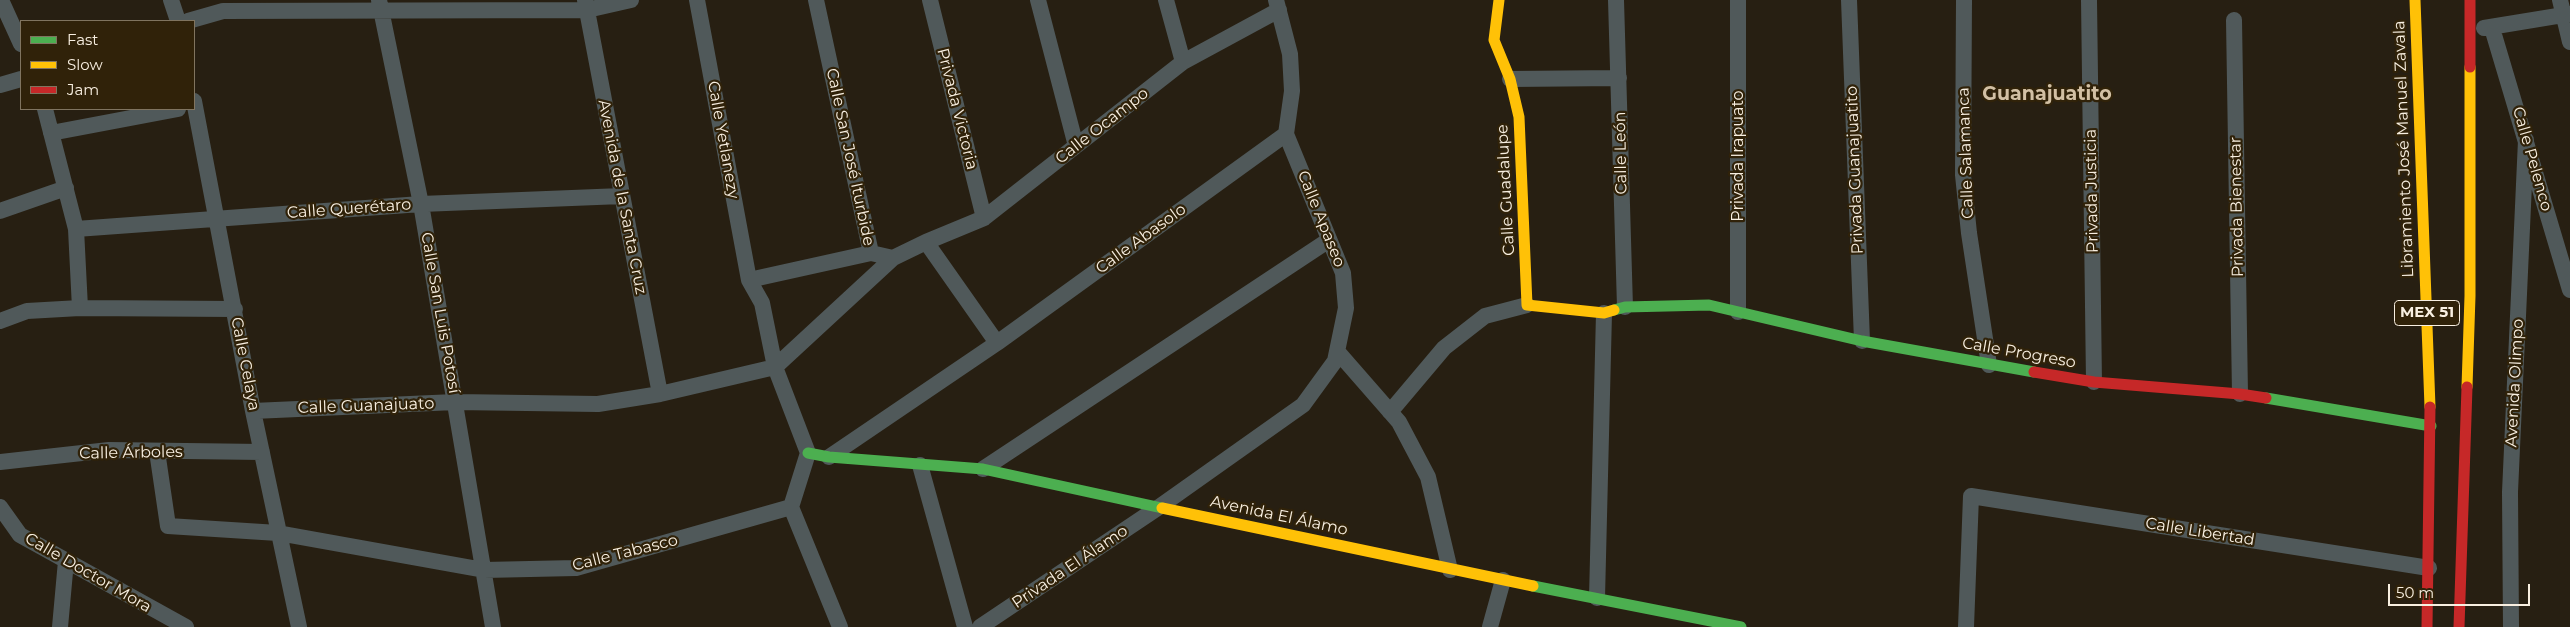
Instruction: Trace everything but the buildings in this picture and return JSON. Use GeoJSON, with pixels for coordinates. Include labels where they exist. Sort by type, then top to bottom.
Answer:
{"type":"FeatureCollection","features":[{"type":"Feature","properties":{"kind":"street"},"geometry":{"type":"LineString","coordinates":[[1,0],[20,42]]}},
{"type":"Feature","properties":{"kind":"street"},"geometry":{"type":"LineString","coordinates":[[171,0],[178,20]]}},
{"type":"Feature","properties":{"kind":"street"},"geometry":{"type":"LineString","coordinates":[[190,20],[222,5],[586,5],[631,0]]}},
{"type":"Feature","properties":{"kind":"street","name":"Calle Yetlanezy"},"geometry":{"type":"LineString","coordinates":[[697,0],[749,280]]}},
{"type":"Feature","properties":{"kind":"street","name":"Calle San José Iturbide"},"geometry":{"type":"LineString","coordinates":[[816,0],[871,253],[893,258],[926,242]]}},
{"type":"Feature","properties":{"kind":"street","name":"Privada Victoria"},"geometry":{"type":"LineString","coordinates":[[930,0],[984,218]]}},
{"type":"Feature","properties":{"kind":"street"},"geometry":{"type":"LineString","coordinates":[[1038,0],[1076,146]]}},
{"type":"Feature","properties":{"kind":"street"},"geometry":{"type":"LineString","coordinates":[[1166,0],[1183,62]]}},
{"type":"Feature","properties":{"kind":"street","name":"Calle Guadalupe"},"geometry":{"type":"LineString","coordinates":[[1499,0],[1494,40],[1510,79],[1519,117],[1527,305]]}},
{"type":"Feature","properties":{"kind":"street","name":"Calle León"},"geometry":{"type":"LineString","coordinates":[[1616,0],[1624,307]]}},
{"type":"Feature","properties":{"kind":"street","name":"Privada Irapuato"},"geometry":{"type":"LineString","coordinates":[[1738,0],[1738,312]]}},
{"type":"Feature","properties":{"kind":"street","name":"Privada Guanajuatito"},"geometry":{"type":"LineString","coordinates":[[1849,0],[1862,341]]}},
{"type":"Feature","properties":{"kind":"street","name":"Calle Salamanca"},"geometry":{"type":"LineString","coordinates":[[1964,0],[1963,176],[1969,233],[1989,365]]}},
{"type":"Feature","properties":{"kind":"street","name":"Privada Justicia"},"geometry":{"type":"LineString","coordinates":[[2089,0],[2094,382]]}},
{"type":"Feature","properties":{"kind":"street","name":"Libramiento José Manuel Zavala"},"geometry":{"type":"LineString","coordinates":[[2415,0],[2431,426],[2427,627]]}},
{"type":"Feature","properties":{"kind":"street","name":"MEX 51"},"geometry":{"type":"LineString","coordinates":[[2459,627],[2470,296],[2470,0]]}},
{"type":"Feature","properties":{"kind":"street","name":"Calle San Luis Potosí"},"geometry":{"type":"LineString","coordinates":[[380,4],[422,204],[493,627]]}},
{"type":"Feature","properties":{"kind":"street","name":"Avenida de la Santa Cruz"},"geometry":{"type":"LineString","coordinates":[[586,5],[660,394]]}},
{"type":"Feature","properties":{"kind":"street"},"geometry":{"type":"LineString","coordinates":[[1277,5],[1290,54],[1292,91],[1286,134]]}},
{"type":"Feature","properties":{"kind":"street","name":"Calle Ocampo"},"geometry":{"type":"LineString","coordinates":[[926,242],[984,218],[1183,62],[1277,5]]}},
{"type":"Feature","properties":{"kind":"street"},"geometry":{"type":"LineString","coordinates":[[2470,29],[2492,28],[2564,10],[2570,42]]}},
{"type":"Feature","properties":{"kind":"street","name":"Privada Bienestar"},"geometry":{"type":"LineString","coordinates":[[2234,20],[2240,394]]}},
{"type":"Feature","properties":{"kind":"street","name":"Calle Pelenco"},"geometry":{"type":"LineString","coordinates":[[2492,28],[2570,290]]}},
{"type":"Feature","properties":{"kind":"street"},"geometry":{"type":"LineString","coordinates":[[1510,79],[1619,78]]}},
{"type":"Feature","properties":{"kind":"street"},"geometry":{"type":"LineString","coordinates":[[0,86],[20,79]]}},
{"type":"Feature","properties":{"kind":"street","name":"Calle Celaya"},"geometry":{"type":"LineString","coordinates":[[195,109],[253,411],[299,627]]}},
{"type":"Feature","properties":{"kind":"street"},"geometry":{"type":"LineString","coordinates":[[45,110],[76,229],[80,308]]}},
{"type":"Feature","properties":{"kind":"street"},"geometry":{"type":"LineString","coordinates":[[51,133],[173,110]]}},
{"type":"Feature","properties":{"kind":"street","name":"Calle Apaseo"},"geometry":{"type":"LineString","coordinates":[[1159,507],[1303,406],[1334,361],[1346,308],[1343,273],[1286,134]]}},
{"type":"Feature","properties":{"kind":"street","name":"Calle Abasolo"},"geometry":{"type":"LineString","coordinates":[[829,457],[997,343],[1286,134]]}},
{"type":"Feature","properties":{"kind":"street","name":"Avenida Olimpo"},"geometry":{"type":"LineString","coordinates":[[2510,627],[2510,492],[2526,140]]}},
{"type":"Feature","properties":{"kind":"street"},"geometry":{"type":"LineString","coordinates":[[0,211],[66,188]]}},
{"type":"Feature","properties":{"kind":"street","name":"Calle Querétaro"},"geometry":{"type":"LineString","coordinates":[[76,229],[422,204],[622,196]]}},
{"type":"Feature","properties":{"kind":"street"},"geometry":{"type":"LineString","coordinates":[[983,469],[1329,240]]}},
{"type":"Feature","properties":{"kind":"street"},"geometry":{"type":"LineString","coordinates":[[926,242],[997,343]]}},
{"type":"Feature","properties":{"kind":"street"},"geometry":{"type":"LineString","coordinates":[[840,627],[791,507],[808,453],[775,367],[762,303],[749,280],[871,253]]}},
{"type":"Feature","properties":{"kind":"street"},"geometry":{"type":"LineString","coordinates":[[775,367],[893,258]]}},
{"type":"Feature","properties":{"kind":"street"},"geometry":{"type":"LineString","coordinates":[[1390,412],[1444,348],[1485,316],[1527,305],[1604,313],[1598,598]]}},
{"type":"Feature","properties":{"kind":"street","name":"Calle Progreso"},"geometry":{"type":"LineString","coordinates":[[1604,313],[1624,307],[1709,305],[1862,341],[1989,365],[2094,382],[2240,394],[2431,426]]}},
{"type":"Feature","properties":{"kind":"street"},"geometry":{"type":"LineString","coordinates":[[0,321],[27,311],[80,308],[234,309]]}},
{"type":"Feature","properties":{"kind":"street"},"geometry":{"type":"LineString","coordinates":[[1337,351],[1398,422],[1428,477],[1450,570]]}},
{"type":"Feature","properties":{"kind":"street","name":"Calle Guanajuato"},"geometry":{"type":"LineString","coordinates":[[253,411],[455,402],[598,404],[660,394],[775,367]]}},
{"type":"Feature","properties":{"kind":"street","name":"Calle Árboles"},"geometry":{"type":"LineString","coordinates":[[0,462],[109,450],[262,452]]}},
{"type":"Feature","properties":{"kind":"street","name":"Calle Tabasco"},"geometry":{"type":"LineString","coordinates":[[157,451],[168,526],[278,533],[484,570],[576,568],[791,507]]}},
{"type":"Feature","properties":{"kind":"street","name":"Avenida El Álamo"},"geometry":{"type":"LineString","coordinates":[[808,453],[829,457],[983,469],[1450,570],[1741,627]]}},
{"type":"Feature","properties":{"kind":"street"},"geometry":{"type":"LineString","coordinates":[[920,465],[964,627]]}},
{"type":"Feature","properties":{"kind":"street","name":"Calle Libertad"},"geometry":{"type":"LineString","coordinates":[[1966,627],[1971,496],[2429,568]]}},
{"type":"Feature","properties":{"kind":"street","name":"Calle Doctor Mora"},"geometry":{"type":"LineString","coordinates":[[0,507],[20,535],[179,626]]}},
{"type":"Feature","properties":{"kind":"street","name":"Privada El Álamo"},"geometry":{"type":"LineString","coordinates":[[980,627],[1159,507]]}},
{"type":"Feature","properties":{"kind":"street"},"geometry":{"type":"LineString","coordinates":[[60,627],[66,561]]}},
{"type":"Feature","properties":{"kind":"street"},"geometry":{"type":"LineString","coordinates":[[1490,627],[1503,580]]}},
{"type":"Feature","properties":{"kind":"traffic: fast"},"geometry":{"type":"LineString","coordinates":[[1614,310],[1625,307],[1709,305],[1862,341],[2034,372]]}},
{"type":"Feature","properties":{"kind":"traffic: fast"},"geometry":{"type":"LineString","coordinates":[[2266,398],[2431,426]]}},
{"type":"Feature","properties":{"kind":"traffic: fast"},"geometry":{"type":"LineString","coordinates":[[808,453],[829,457],[983,469],[1162,508]]}},
{"type":"Feature","properties":{"kind":"traffic: fast"},"geometry":{"type":"LineString","coordinates":[[1533,586],[1741,627]]}},
{"type":"Feature","properties":{"kind":"traffic: slow"},"geometry":{"type":"LineString","coordinates":[[1499,0],[1494,40],[1510,79],[1519,117],[1527,305],[1604,313],[1614,310]]}},
{"type":"Feature","properties":{"kind":"traffic: slow"},"geometry":{"type":"LineString","coordinates":[[2415,0],[2430,407]]}},
{"type":"Feature","properties":{"kind":"traffic: slow"},"geometry":{"type":"LineString","coordinates":[[2467,387],[2470,296],[2470,67]]}},
{"type":"Feature","properties":{"kind":"traffic: slow"},"geometry":{"type":"LineString","coordinates":[[1162,508],[1533,586]]}},
{"type":"Feature","properties":{"kind":"traffic: jam"},"geometry":{"type":"LineString","coordinates":[[2470,0],[2470,67]]}},
{"type":"Feature","properties":{"kind":"traffic: jam"},"geometry":{"type":"LineString","coordinates":[[2034,372],[2094,382],[2240,394],[2266,398]]}},
{"type":"Feature","properties":{"kind":"traffic: jam"},"geometry":{"type":"LineString","coordinates":[[2459,627],[2467,387]]}},
{"type":"Feature","properties":{"kind":"traffic: jam"},"geometry":{"type":"LineString","coordinates":[[2427,627],[2430,407]]}},
{"type":"Feature","properties":{"kind":"district","name":"Guanajuatito"},"geometry":{"type":"Point","coordinates":[2047,94]}}]}
